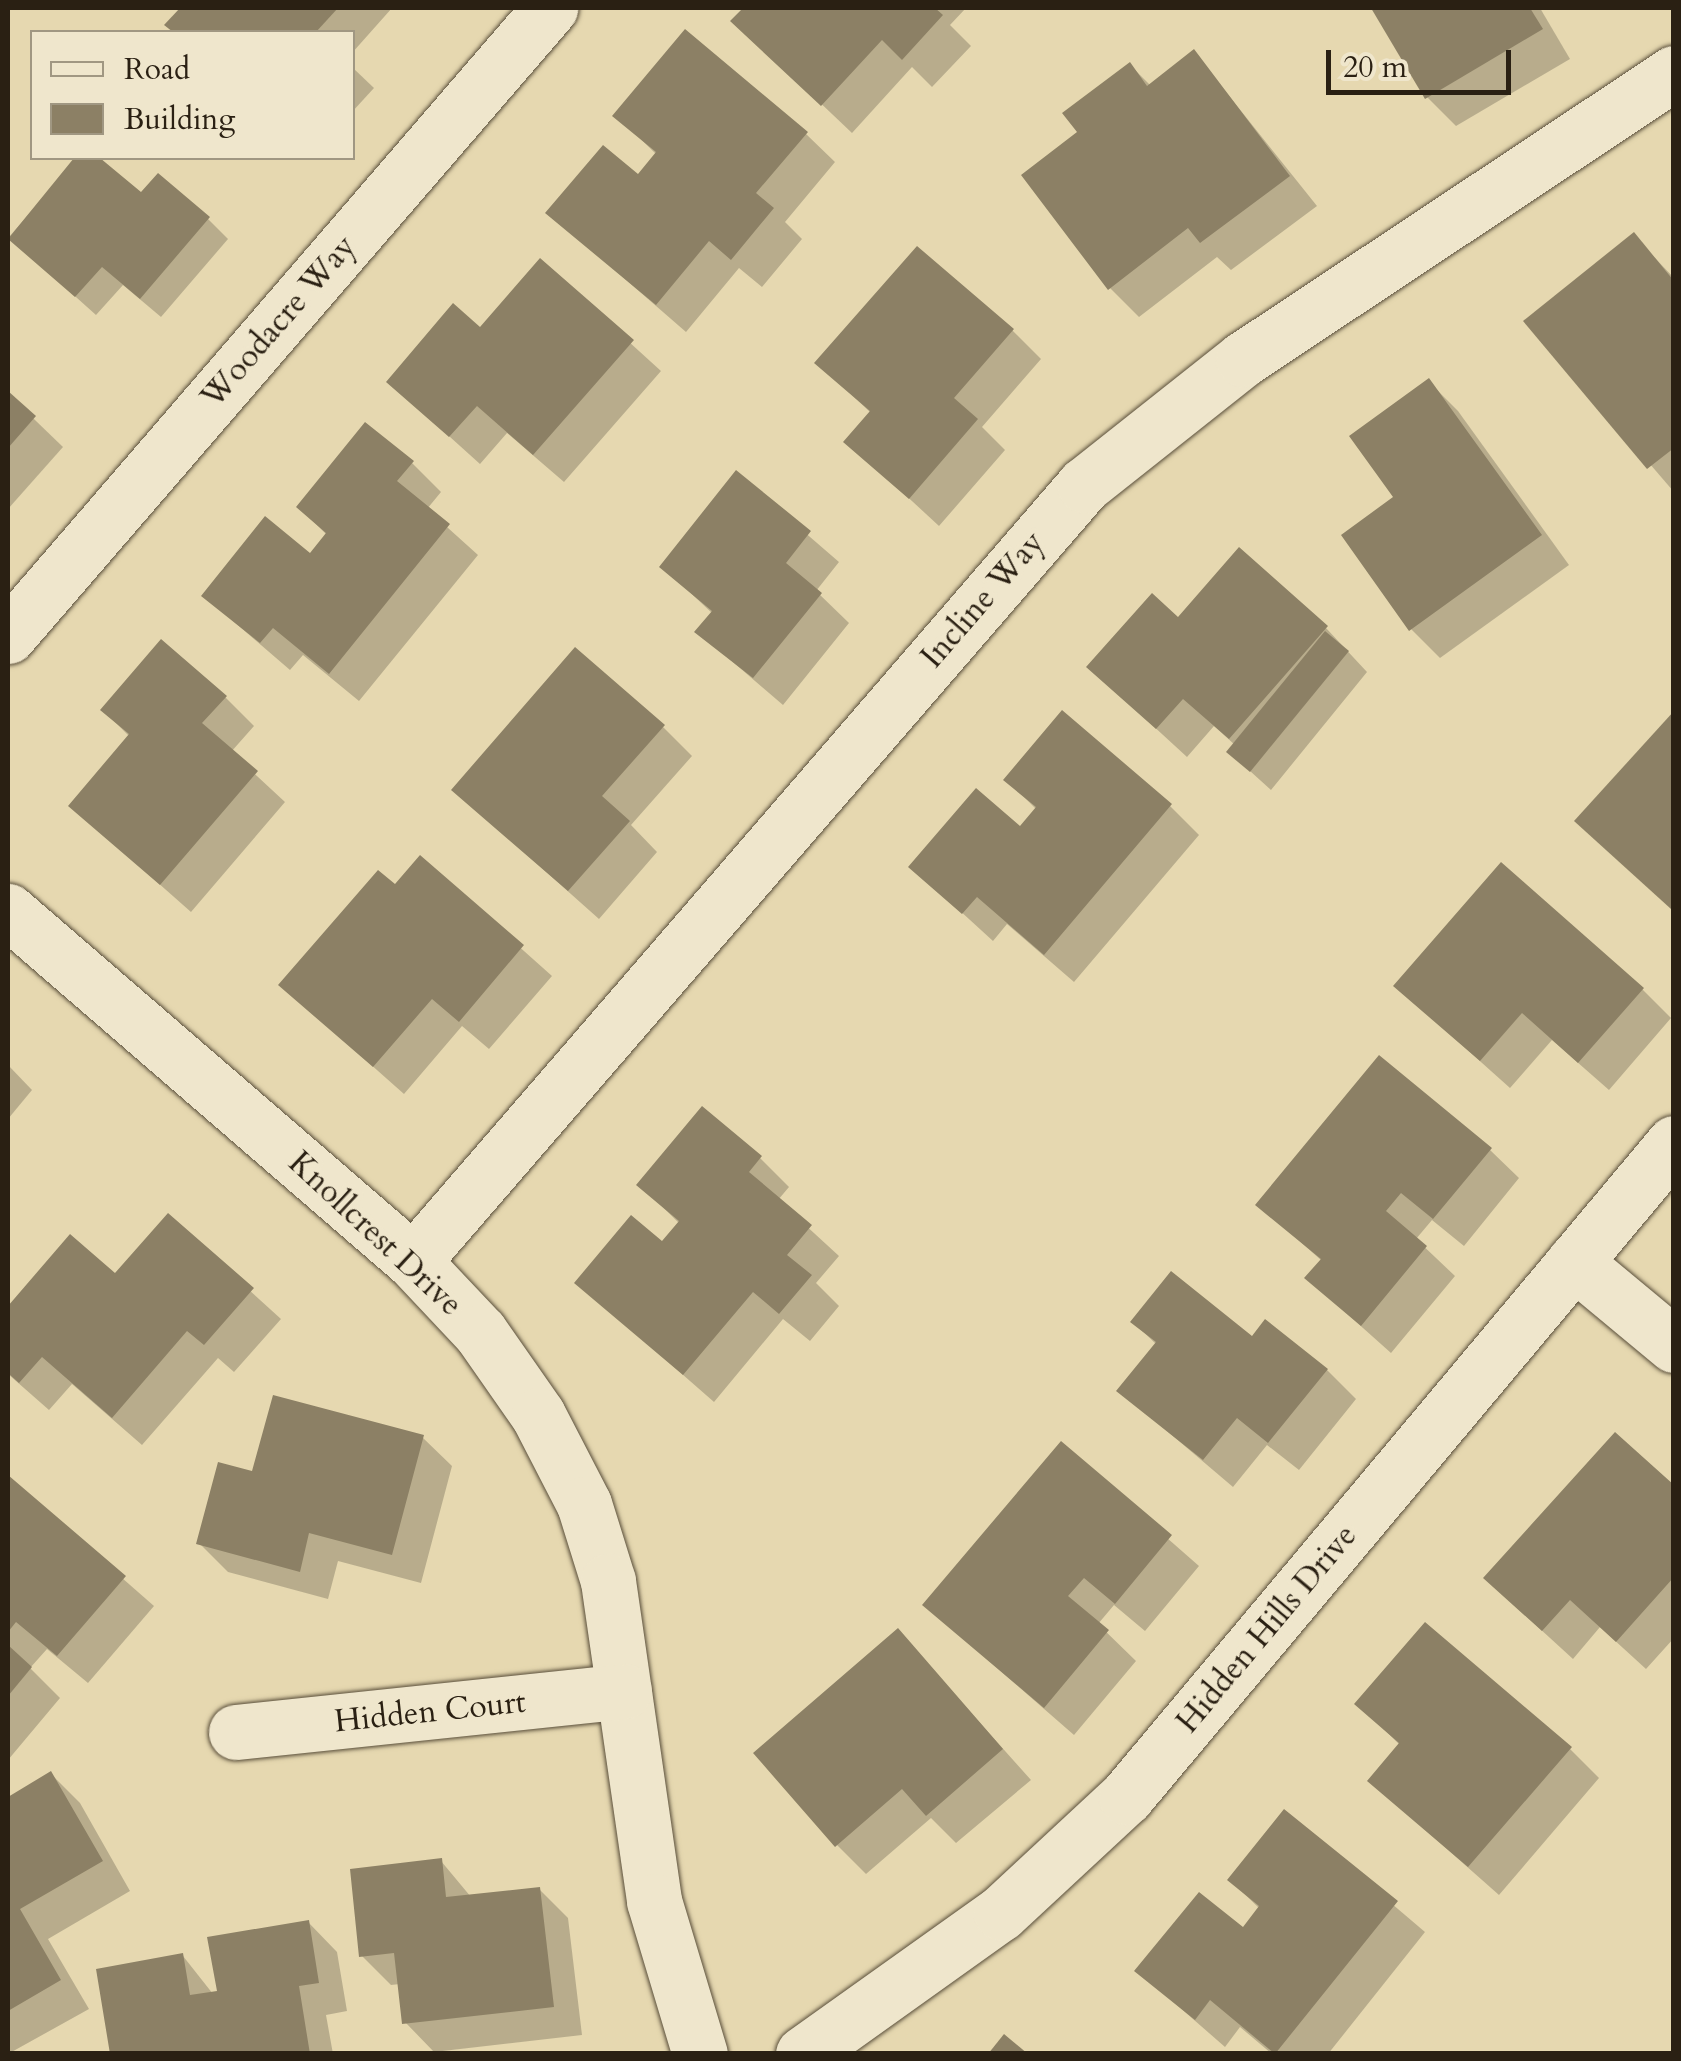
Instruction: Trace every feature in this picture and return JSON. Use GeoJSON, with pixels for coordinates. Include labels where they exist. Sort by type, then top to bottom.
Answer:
{"type":"FeatureCollection","features":[{"type":"Feature","properties":{"kind":"street","name":"Woodacre Way"},"geometry":{"type":"LineString","coordinates":[[8,636],[550,8]]}},
{"type":"Feature","properties":{"kind":"street","name":"Incline Way"},"geometry":{"type":"LineString","coordinates":[[413,1261],[1084,485],[1243,359],[1674,73]]}},
{"type":"Feature","properties":{"kind":"street","name":"Knollcrest Drive"},"geometry":{"type":"LineString","coordinates":[[8,911],[413,1261],[490,1346],[538,1415],[584,1504],[608,1581],[654,1901],[700,2054]]}},
{"type":"Feature","properties":{"kind":"street","name":"Hidden Hills Drive"},"geometry":{"type":"LineString","coordinates":[[803,2054],[1001,1913],[1126,1797],[1674,1143]]}},
{"type":"Feature","properties":{"kind":"street"},"geometry":{"type":"LineString","coordinates":[[1574,1262],[1674,1345]]}},
{"type":"Feature","properties":{"kind":"street","name":"Hidden Court"},"geometry":{"type":"LineString","coordinates":[[236,1732],[624,1691]]}},
{"type":"Feature","properties":{"kind":"building"},"geometry":{"type":"Polygon","coordinates":[[[180,8],[338,8],[318,30],[170,30],[164,25],[180,8]]]}},
{"type":"Feature","properties":{"kind":"building"},"geometry":{"type":"Polygon","coordinates":[[[743,8],[935,8],[943,15],[902,60],[882,40],[821,106],[730,21],[743,8]]]}},
{"type":"Feature","properties":{"kind":"building"},"geometry":{"type":"Polygon","coordinates":[[[1371,8],[1530,8],[1543,29],[1425,99],[1371,8]]]}},
{"type":"Feature","properties":{"kind":"building"},"geometry":{"type":"Polygon","coordinates":[[[685,29],[808,132],[756,193],[774,208],[731,260],[709,241],[656,305],[545,213],[603,145],[638,174],[656,152],[612,116],[685,29]]]}},
{"type":"Feature","properties":{"kind":"building"},"geometry":{"type":"Polygon","coordinates":[[[1194,49],[1290,176],[1200,243],[1188,228],[1108,290],[1021,175],[1077,132],[1062,113],[1130,62],[1147,86],[1194,49]]]}},
{"type":"Feature","properties":{"kind":"building"},"geometry":{"type":"Polygon","coordinates":[[[72,160],[102,160],[141,192],[158,173],[210,217],[140,299],[102,267],[75,297],[8,239],[72,160]]]}},
{"type":"Feature","properties":{"kind":"building"},"geometry":{"type":"Polygon","coordinates":[[[1634,232],[1674,281],[1674,448],[1647,469],[1523,321],[1634,232]]]}},
{"type":"Feature","properties":{"kind":"building"},"geometry":{"type":"Polygon","coordinates":[[[917,246],[1014,329],[954,398],[978,419],[909,499],[843,442],[870,411],[814,363],[917,246]]]}},
{"type":"Feature","properties":{"kind":"building"},"geometry":{"type":"Polygon","coordinates":[[[540,258],[634,340],[533,455],[477,406],[449,437],[386,382],[453,303],[480,327],[540,258]]]}},
{"type":"Feature","properties":{"kind":"building"},"geometry":{"type":"Polygon","coordinates":[[[1429,378],[1542,535],[1409,631],[1341,535],[1393,497],[1349,436],[1429,378]]]}},
{"type":"Feature","properties":{"kind":"building"},"geometry":{"type":"Polygon","coordinates":[[[8,391],[36,416],[8,448],[8,391]]]}},
{"type":"Feature","properties":{"kind":"building"},"geometry":{"type":"Polygon","coordinates":[[[365,422],[414,461],[397,481],[450,524],[329,674],[273,628],[260,643],[201,596],[265,516],[310,553],[326,533],[296,507],[365,422]]]}},
{"type":"Feature","properties":{"kind":"building"},"geometry":{"type":"Polygon","coordinates":[[[736,470],[811,531],[786,563],[822,593],[753,678],[694,632],[712,611],[659,567],[736,470]]]}},
{"type":"Feature","properties":{"kind":"building"},"geometry":{"type":"Polygon","coordinates":[[[1239,547],[1328,626],[1229,739],[1183,699],[1156,729],[1086,667],[1152,593],[1178,617],[1239,547]]]}},
{"type":"Feature","properties":{"kind":"building"},"geometry":{"type":"Polygon","coordinates":[[[1325,631],[1349,651],[1250,772],[1226,752],[1325,631]]]}},
{"type":"Feature","properties":{"kind":"building"},"geometry":{"type":"Polygon","coordinates":[[[161,639],[227,696],[202,723],[258,771],[160,885],[68,806],[129,734],[100,710],[161,639]]]}},
{"type":"Feature","properties":{"kind":"building"},"geometry":{"type":"Polygon","coordinates":[[[575,647],[665,725],[602,796],[630,821],[568,891],[451,790],[575,647]]]}},
{"type":"Feature","properties":{"kind":"building"},"geometry":{"type":"Polygon","coordinates":[[[1062,710],[1172,804],[1044,955],[977,897],[962,914],[908,867],[976,788],[1020,826],[1036,807],[1003,780],[1062,710]]]}},
{"type":"Feature","properties":{"kind":"building"},"geometry":{"type":"Polygon","coordinates":[[[1674,711],[1674,906],[1671,909],[1574,821],[1674,711]]]}},
{"type":"Feature","properties":{"kind":"building"},"geometry":{"type":"Polygon","coordinates":[[[420,855],[524,945],[459,1022],[432,999],[373,1067],[278,985],[378,870],[395,884],[420,855]]]}},
{"type":"Feature","properties":{"kind":"building"},"geometry":{"type":"Polygon","coordinates":[[[1501,862],[1644,988],[1578,1063],[1522,1013],[1480,1061],[1393,986],[1501,862]]]}},
{"type":"Feature","properties":{"kind":"building"},"geometry":{"type":"Polygon","coordinates":[[[1379,1055],[1492,1148],[1433,1219],[1401,1193],[1386,1211],[1427,1246],[1361,1326],[1304,1278],[1321,1259],[1255,1205],[1379,1055]]]}},
{"type":"Feature","properties":{"kind":"building"},"geometry":{"type":"Polygon","coordinates":[[[702,1106],[762,1156],[749,1172],[812,1225],[787,1255],[812,1275],[779,1314],[753,1292],[683,1375],[574,1283],[631,1215],[662,1241],[679,1221],[636,1185],[702,1106]]]}},
{"type":"Feature","properties":{"kind":"building"},"geometry":{"type":"Polygon","coordinates":[[[168,1213],[254,1288],[204,1345],[187,1331],[112,1418],[42,1357],[19,1383],[8,1373],[8,1306],[70,1234],[115,1273],[168,1213]]]}},
{"type":"Feature","properties":{"kind":"building"},"geometry":{"type":"Polygon","coordinates":[[[1171,1271],[1252,1336],[1265,1319],[1328,1369],[1268,1443],[1237,1418],[1203,1460],[1116,1391],[1156,1342],[1130,1322],[1171,1271]]]}},
{"type":"Feature","properties":{"kind":"building"},"geometry":{"type":"Polygon","coordinates":[[[273,1395],[424,1435],[392,1555],[309,1533],[300,1572],[196,1544],[218,1462],[252,1471],[273,1395]]]}},
{"type":"Feature","properties":{"kind":"building"},"geometry":{"type":"Polygon","coordinates":[[[1615,1432],[1674,1485],[1674,1577],[1616,1642],[1570,1600],[1542,1631],[1483,1578],[1615,1432]]]}},
{"type":"Feature","properties":{"kind":"building"},"geometry":{"type":"Polygon","coordinates":[[[1061,1441],[1172,1535],[1115,1604],[1084,1578],[1068,1596],[1109,1630],[1044,1708],[922,1605],[1061,1441]]]}},
{"type":"Feature","properties":{"kind":"building"},"geometry":{"type":"Polygon","coordinates":[[[8,1475],[126,1576],[57,1656],[16,1622],[8,1632],[8,1475]]]}},
{"type":"Feature","properties":{"kind":"building"},"geometry":{"type":"Polygon","coordinates":[[[1425,1622],[1572,1747],[1468,1867],[1367,1781],[1399,1743],[1354,1704],[1425,1622]]]}},
{"type":"Feature","properties":{"kind":"building"},"geometry":{"type":"Polygon","coordinates":[[[898,1628],[1003,1749],[926,1816],[902,1789],[835,1847],[753,1753],[898,1628]]]}},
{"type":"Feature","properties":{"kind":"building"},"geometry":{"type":"Polygon","coordinates":[[[8,1645],[32,1667],[8,1696],[8,1645]]]}},
{"type":"Feature","properties":{"kind":"building"},"geometry":{"type":"Polygon","coordinates":[[[51,1771],[103,1861],[20,1909],[61,1980],[8,2011],[8,1797],[51,1771]]]}},
{"type":"Feature","properties":{"kind":"building"},"geometry":{"type":"Polygon","coordinates":[[[1284,1809],[1398,1901],[1275,2054],[1210,2000],[1195,2020],[1134,1971],[1199,1892],[1243,1927],[1259,1906],[1227,1880],[1284,1809]]]}},
{"type":"Feature","properties":{"kind":"building"},"geometry":{"type":"Polygon","coordinates":[[[442,1858],[446,1897],[540,1887],[554,2007],[402,2024],[394,1953],[359,1957],[350,1869],[442,1858]]]}},
{"type":"Feature","properties":{"kind":"building"},"geometry":{"type":"Polygon","coordinates":[[[309,1920],[319,1983],[299,1986],[310,2054],[110,2054],[96,1969],[183,1953],[190,1995],[217,1991],[207,1937],[309,1920]]]}},
{"type":"Feature","properties":{"kind":"building"},"geometry":{"type":"Polygon","coordinates":[[[1004,2034],[1028,2054],[988,2054],[1004,2034]]]}}]}
